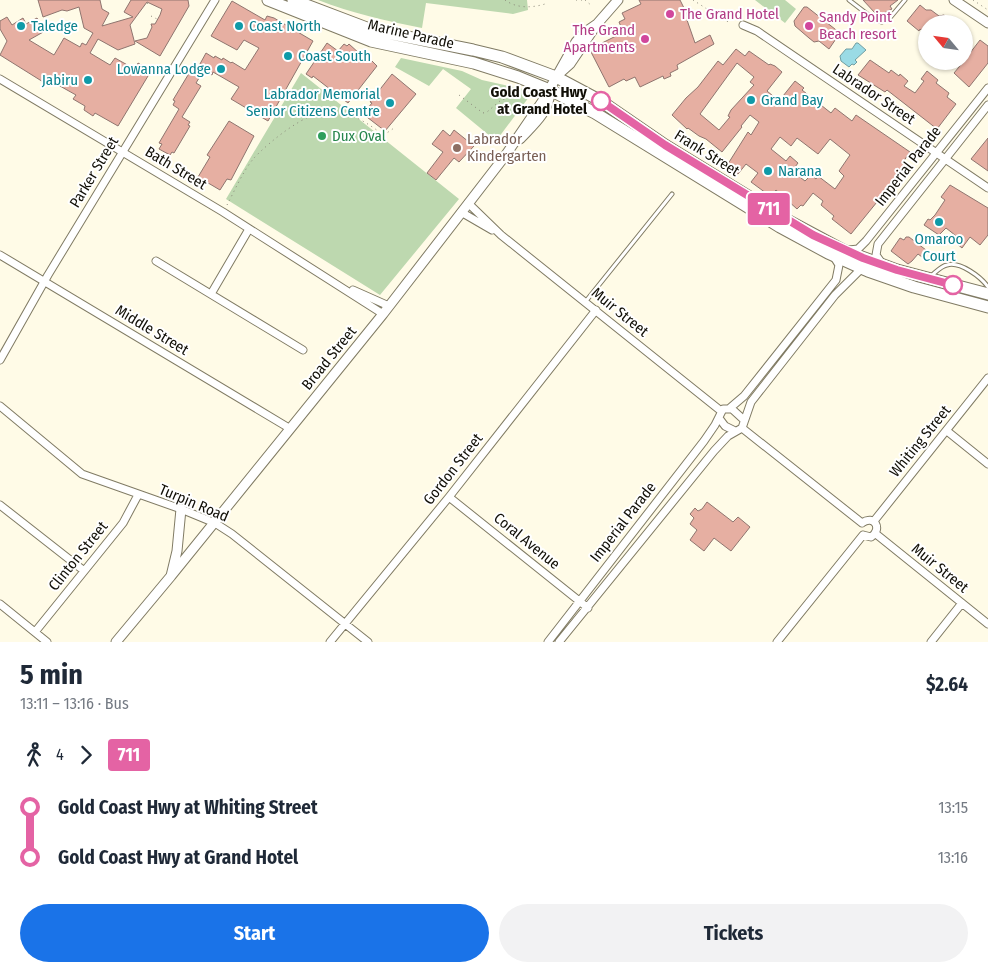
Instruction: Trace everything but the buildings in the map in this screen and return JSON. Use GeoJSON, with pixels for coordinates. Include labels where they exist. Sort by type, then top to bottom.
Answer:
{"type":"FeatureCollection","features":[{"type":"Feature","properties":{"kind":"highway","name":"Marine Parade"},"geometry":{"type":"LineString","coordinates":[[268,0],[370,41],[474,63],[518,77],[550,90]]}},
{"type":"Feature","properties":{"kind":"highway","name":"Marine Parade"},"geometry":{"type":"LineString","coordinates":[[293,0],[372,30],[502,57],[556,77]]}},
{"type":"Feature","properties":{"kind":"highway","name":"Frank Street"},"geometry":{"type":"LineString","coordinates":[[556,77],[601,101],[665,145],[787,220],[843,250],[883,265],[988,294]]}},
{"type":"Feature","properties":{"kind":"highway","name":"Frank Street"},"geometry":{"type":"LineString","coordinates":[[550,90],[594,113],[780,227],[828,253],[868,271],[914,288],[988,307]]}},
{"type":"Feature","properties":{"kind":"street","name":"Parker Street"},"geometry":{"type":"LineString","coordinates":[[0,360],[44,281],[214,0]]}},
{"type":"Feature","properties":{"kind":"street"},"geometry":{"type":"LineString","coordinates":[[556,77],[576,42],[618,0]]}},
{"type":"Feature","properties":{"kind":"street"},"geometry":{"type":"LineString","coordinates":[[954,0],[988,23]]}},
{"type":"Feature","properties":{"kind":"street","name":"Labrador Street"},"geometry":{"type":"LineString","coordinates":[[743,25],[757,31],[988,188]]}},
{"type":"Feature","properties":{"kind":"street","name":"Broad Street"},"geometry":{"type":"LineString","coordinates":[[116,642],[215,523],[289,428],[383,314],[505,156],[545,110],[550,102],[550,90],[556,77]]}},
{"type":"Feature","properties":{"kind":"street","name":"Bath Street"},"geometry":{"type":"LineString","coordinates":[[0,79],[223,212],[383,314]]}},
{"type":"Feature","properties":{"kind":"street","name":"Imperial Parade"},"geometry":{"type":"LineString","coordinates":[[843,250],[858,249],[866,241],[988,88]]}},
{"type":"Feature","properties":{"kind":"street","name":"Imperial Parade"},"geometry":{"type":"LineString","coordinates":[[883,265],[876,256],[878,244],[987,109]]}},
{"type":"Feature","properties":{"kind":"street","name":"Muir Street"},"geometry":{"type":"LineString","coordinates":[[468,203],[501,235],[596,310],[720,415],[725,426],[738,430]]}},
{"type":"Feature","properties":{"kind":"street","name":"Muir Street"},"geometry":{"type":"LineString","coordinates":[[461,212],[501,235]]}},
{"type":"Feature","properties":{"kind":"street"},"geometry":{"type":"LineString","coordinates":[[211,294],[249,229]]}},
{"type":"Feature","properties":{"kind":"street"},"geometry":{"type":"LineString","coordinates":[[720,415],[744,396],[836,280],[839,265],[836,259],[828,253]]}},
{"type":"Feature","properties":{"kind":"street","name":"Middle Street"},"geometry":{"type":"LineString","coordinates":[[0,255],[289,428]]}},
{"type":"Feature","properties":{"kind":"street"},"geometry":{"type":"LineString","coordinates":[[156,261],[303,350]]}},
{"type":"Feature","properties":{"kind":"street"},"geometry":{"type":"LineString","coordinates":[[862,523],[738,430],[751,402],[835,295],[860,270],[868,271]]}},
{"type":"Feature","properties":{"kind":"street","name":"Bath Street"},"geometry":{"type":"LineString","coordinates":[[336,283],[389,306]]}},
{"type":"Feature","properties":{"kind":"street","name":"Gordon Street"},"geometry":{"type":"LineString","coordinates":[[330,642],[449,497],[596,310]]}},
{"type":"Feature","properties":{"kind":"street"},"geometry":{"type":"LineString","coordinates":[[783,348],[789,353]]}},
{"type":"Feature","properties":{"kind":"street","name":"Whiting Street"},"geometry":{"type":"LineString","coordinates":[[874,521],[988,378]]}},
{"type":"Feature","properties":{"kind":"street","name":"Turpin Road"},"geometry":{"type":"LineString","coordinates":[[0,406],[82,474],[215,523],[247,545],[368,642]]}},
{"type":"Feature","properties":{"kind":"street"},"geometry":{"type":"LineString","coordinates":[[730,408],[744,420]]}},
{"type":"Feature","properties":{"kind":"street","name":"Imperial Parade"},"geometry":{"type":"LineString","coordinates":[[548,642],[704,441],[720,415]]}},
{"type":"Feature","properties":{"kind":"street","name":"Imperial Parade"},"geometry":{"type":"LineString","coordinates":[[558,642],[588,608],[714,451],[738,430]]}},
{"type":"Feature","properties":{"kind":"street"},"geometry":{"type":"LineString","coordinates":[[947,431],[988,464]]}},
{"type":"Feature","properties":{"kind":"street","name":"Clinton Street"},"geometry":{"type":"LineString","coordinates":[[35,632],[83,570],[123,523],[138,495]]}},
{"type":"Feature","properties":{"kind":"street","name":"Coral Avenue"},"geometry":{"type":"LineString","coordinates":[[449,497],[588,608]]}},
{"type":"Feature","properties":{"kind":"street"},"geometry":{"type":"LineString","coordinates":[[0,505],[83,570]]}},
{"type":"Feature","properties":{"kind":"street","name":"Broad Street"},"geometry":{"type":"LineString","coordinates":[[171,576],[177,551],[181,510]]}},
{"type":"Feature","properties":{"kind":"street"},"geometry":{"type":"LineString","coordinates":[[869,519],[874,521],[878,528],[876,534],[868,537],[863,535],[860,528],[862,523],[869,519]]}},
{"type":"Feature","properties":{"kind":"street","name":"Muir Street"},"geometry":{"type":"LineString","coordinates":[[876,534],[988,624]]}},
{"type":"Feature","properties":{"kind":"street"},"geometry":{"type":"LineString","coordinates":[[777,642],[863,535]]}},
{"type":"Feature","properties":{"kind":"street"},"geometry":{"type":"LineString","coordinates":[[622,545],[632,553]]}},
{"type":"Feature","properties":{"kind":"street"},"geometry":{"type":"LineString","coordinates":[[931,642],[962,603]]}},
{"type":"Feature","properties":{"kind":"street"},"geometry":{"type":"LineString","coordinates":[[0,604],[47,642]]}},
{"type":"Feature","properties":{"kind":"lane"},"geometry":{"type":"LineString","coordinates":[[849,0],[875,20],[882,22],[888,19],[905,0]]}},
{"type":"Feature","properties":{"kind":"lane"},"geometry":{"type":"LineString","coordinates":[[585,302],[672,194]]}},
{"type":"Feature","properties":{"kind":"lane"},"geometry":{"type":"LineString","coordinates":[[929,278],[945,265],[953,264],[976,276],[988,287]]}},
{"type":"Feature","properties":{"kind":"path"},"geometry":{"type":"LineString","coordinates":[[147,4],[150,0]]}},
{"type":"Feature","properties":{"kind":"path"},"geometry":{"type":"LineString","coordinates":[[505,0],[513,6],[533,6],[548,3]]}},
{"type":"Feature","properties":{"kind":"path"},"geometry":{"type":"LineString","coordinates":[[576,0],[584,0],[592,6]]}},
{"type":"Feature","properties":{"kind":"path"},"geometry":{"type":"LineString","coordinates":[[693,0],[729,22]]}},
{"type":"Feature","properties":{"kind":"path"},"geometry":{"type":"LineString","coordinates":[[972,0],[988,10]]}},
{"type":"Feature","properties":{"kind":"path"},"geometry":{"type":"LineString","coordinates":[[150,16],[159,20]]}},
{"type":"Feature","properties":{"kind":"path"},"geometry":{"type":"LineString","coordinates":[[460,95],[483,112],[487,112],[491,106],[501,100],[533,92]]}},
{"type":"Feature","properties":{"kind":"path"},"geometry":{"type":"LineString","coordinates":[[223,212],[253,159],[302,120],[329,111],[349,114],[384,134],[394,128]]}},
{"type":"Feature","properties":{"kind":"green space"},"geometry":{"type":"Polygon","coordinates":[[[318,0],[527,0],[528,10],[513,14],[426,3],[422,28],[369,16],[318,0]]]}},
{"type":"Feature","properties":{"kind":"green space"},"geometry":{"type":"Polygon","coordinates":[[[755,0],[785,0],[796,9],[785,23],[755,0]]]}},
{"type":"Feature","properties":{"kind":"green space"},"geometry":{"type":"Polygon","coordinates":[[[401,58],[462,71],[482,80],[527,90],[529,97],[496,141],[456,108],[471,89],[443,69],[429,86],[395,67],[401,58]]]}},
{"type":"Feature","properties":{"kind":"green space","name":"Dux Oval"},"geometry":{"type":"Polygon","coordinates":[[[301,73],[459,199],[380,295],[226,199],[301,73]]]}},
{"type":"Feature","properties":{"kind":"water"},"geometry":{"type":"Polygon","coordinates":[[[856,43],[866,50],[855,60],[857,62],[854,65],[852,64],[849,67],[841,61],[840,56],[846,49],[852,49],[856,43]]]}},
{"type":"Feature","properties":{"kind":"bus line","name":"711"},"geometry":{"type":"LineString","coordinates":[[601,101],[665,145],[813,235],[863,258],[897,270],[953,285]]}},
{"type":"Feature","properties":{"kind":"place","name":"The Grand Hotel"},"geometry":{"type":"Point","coordinates":[670,14]}},
{"type":"Feature","properties":{"kind":"place","name":"Taledge"},"geometry":{"type":"Point","coordinates":[21,26]}},
{"type":"Feature","properties":{"kind":"place","name":"Coast North"},"geometry":{"type":"Point","coordinates":[239,26]}},
{"type":"Feature","properties":{"kind":"place","name":"Sandy Point Beach resort"},"geometry":{"type":"Point","coordinates":[809,26]}},
{"type":"Feature","properties":{"kind":"place","name":"The Grand Apartments"},"geometry":{"type":"Point","coordinates":[645,39]}},
{"type":"Feature","properties":{"kind":"place","name":"Coast South"},"geometry":{"type":"Point","coordinates":[288,56]}},
{"type":"Feature","properties":{"kind":"place","name":"Lowanna Lodge"},"geometry":{"type":"Point","coordinates":[221,69]}},
{"type":"Feature","properties":{"kind":"place","name":"Jabiru"},"geometry":{"type":"Point","coordinates":[88,80]}},
{"type":"Feature","properties":{"kind":"place","name":"Grand Bay"},"geometry":{"type":"Point","coordinates":[751,100]}},
{"type":"Feature","properties":{"kind":"place","name":"Gold Coast Hwy at Grand Hotel"},"geometry":{"type":"Point","coordinates":[601,101]}},
{"type":"Feature","properties":{"kind":"place","name":"Labrador Memorial Senior Citizens Centre"},"geometry":{"type":"Point","coordinates":[390,103]}},
{"type":"Feature","properties":{"kind":"place","name":"Dux Oval"},"geometry":{"type":"Point","coordinates":[322,136]}},
{"type":"Feature","properties":{"kind":"place","name":"Labrador Kindergarten"},"geometry":{"type":"Point","coordinates":[457,148]}},
{"type":"Feature","properties":{"kind":"place","name":"Narana"},"geometry":{"type":"Point","coordinates":[768,171]}},
{"type":"Feature","properties":{"kind":"place","name":"Omaroo Court"},"geometry":{"type":"Point","coordinates":[939,222]}}]}
